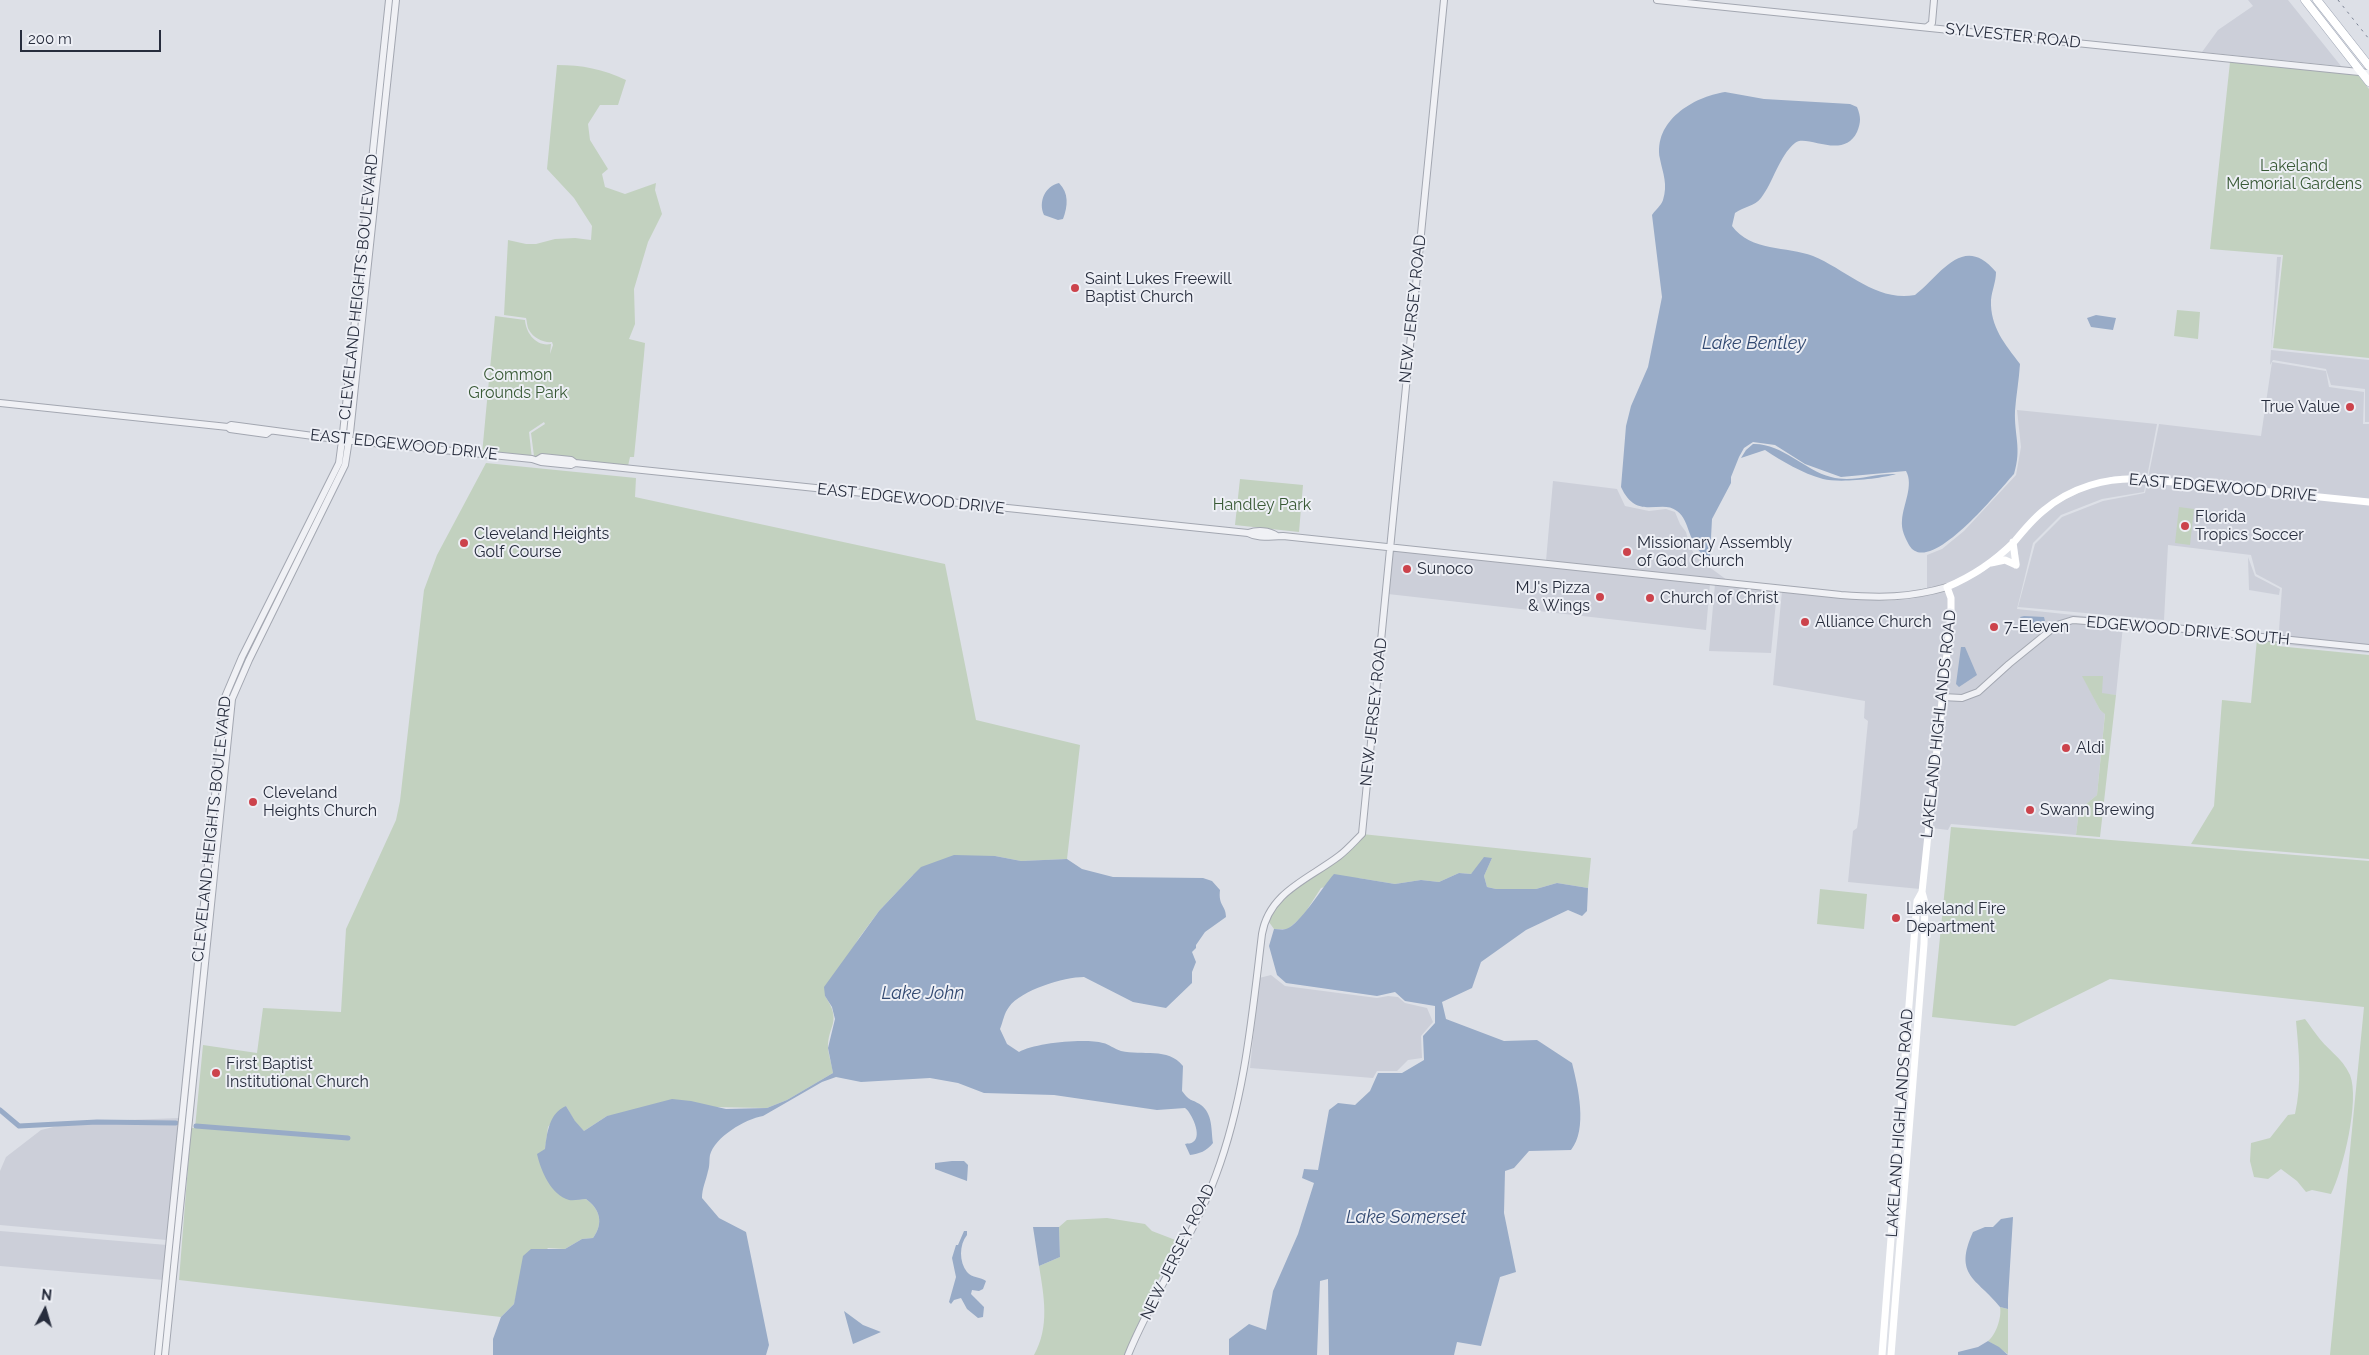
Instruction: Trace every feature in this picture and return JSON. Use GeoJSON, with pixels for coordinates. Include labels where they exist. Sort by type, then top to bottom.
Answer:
{"type":"FeatureCollection","features":[{"type":"Feature","properties":{"kind":"main road"},"geometry":{"type":"LineString","coordinates":[[2305,0],[2365,72],[2369,82]]}},
{"type":"Feature","properties":{"kind":"main road"},"geometry":{"type":"LineString","coordinates":[[2317,0],[2369,66]]}},
{"type":"Feature","properties":{"kind":"main road","name":"EAST EDGEWOOD DRIVE"},"geometry":{"type":"LineString","coordinates":[[1947,587],[1979,572],[1991,563],[2031,522],[2056,501],[2087,486],[2115,479],[2151,480],[2369,502]]}},
{"type":"Feature","properties":{"kind":"main road"},"geometry":{"type":"LineString","coordinates":[[1991,563],[2008,560],[2016,565],[2013,542]]}},
{"type":"Feature","properties":{"kind":"main road","name":"LAKELAND HIGHLANDS ROAD"},"geometry":{"type":"LineString","coordinates":[[1891,1355],[1924,944],[1925,903],[1922,892],[1950,615],[1951,598],[1947,587]]}},
{"type":"Feature","properties":{"kind":"main road","name":"LAKELAND HIGHLANDS ROAD"},"geometry":{"type":"LineString","coordinates":[[1882,1355],[1917,901],[1922,892]]}},
{"type":"Feature","properties":{"kind":"main road"},"geometry":{"type":"LineString","coordinates":[[1886,1298],[1897,1285],[1893,1274],[1894,1248],[1891,1238]]}},
{"type":"Feature","properties":{"kind":"street","name":"CLEVELAND HEIGHTS BOULEVARD"},"geometry":{"type":"LineString","coordinates":[[385,72],[389,0]]}},
{"type":"Feature","properties":{"kind":"street","name":"CLEVELAND HEIGHTS BOULEVARD"},"geometry":{"type":"LineString","coordinates":[[165,1355],[184,1130],[225,697],[239,664],[338,463],[346,440],[385,72],[396,0]]}},
{"type":"Feature","properties":{"kind":"street","name":"NEW JERSEY ROAD"},"geometry":{"type":"LineString","coordinates":[[1128,1355],[1199,1214],[1216,1176],[1227,1143],[1245,1071],[1262,934],[1266,918],[1281,896],[1338,857],[1362,834],[1444,0]]}},
{"type":"Feature","properties":{"kind":"street","name":"SYLVESTER ROAD"},"geometry":{"type":"LineString","coordinates":[[1657,0],[2365,72]]}},
{"type":"Feature","properties":{"kind":"street"},"geometry":{"type":"LineString","coordinates":[[1927,27],[1932,24],[1934,0]]}},
{"type":"Feature","properties":{"kind":"street","name":"EAST EDGEWOOD DRIVE"},"geometry":{"type":"LineString","coordinates":[[0,403],[228,426],[267,428],[270,431],[346,440],[537,460],[542,457],[571,460],[575,463],[1248,533],[1254,531],[1272,532],[1277,536],[1870,598],[1911,596],[1947,587]]}},
{"type":"Feature","properties":{"kind":"street","name":"EDGEWOOD DRIVE SOUTH"},"geometry":{"type":"LineString","coordinates":[[1942,697],[1962,698],[1978,692],[2057,625],[2073,620],[2165,627],[2369,648]]}},
{"type":"Feature","properties":{"kind":"street","name":"CLEVELAND HEIGHTS BOULEVARD"},"geometry":{"type":"LineString","coordinates":[[158,1355],[181,1163]]}},
{"type":"Feature","properties":{"kind":"shaded area"},"geometry":{"type":"Polygon","coordinates":[[[2248,0],[2288,0],[2341,66],[2202,52],[2218,30],[2253,6],[2248,0]]]}},
{"type":"Feature","properties":{"kind":"shaded area"},"geometry":{"type":"Polygon","coordinates":[[[2277,257],[2281,257],[2271,350],[2369,360],[2369,422],[2365,422],[2365,389],[2331,385],[2326,369],[2273,360],[2270,365],[2277,257]]]}},
{"type":"Feature","properties":{"kind":"shaded area"},"geometry":{"type":"Polygon","coordinates":[[[2272,362],[2326,371],[2329,387],[2364,392],[2363,424],[2369,424],[2369,653],[2278,644],[2282,588],[2256,574],[2251,555],[2168,545],[2164,620],[2018,607],[2035,544],[2062,517],[2103,501],[2145,493],[2159,424],[2261,436],[2272,362]]]}},
{"type":"Feature","properties":{"kind":"shaded area"},"geometry":{"type":"Polygon","coordinates":[[[2017,410],[2157,424],[2147,477],[2115,476],[2072,489],[1978,569],[1947,584],[1927,590],[1927,555],[1942,549],[1964,531],[2016,475],[2021,447],[2017,410]]]}},
{"type":"Feature","properties":{"kind":"shaded area"},"geometry":{"type":"Polygon","coordinates":[[[1553,481],[1617,489],[1625,506],[1649,511],[1666,509],[1675,512],[1686,532],[1690,547],[1697,558],[1727,580],[1546,561],[1553,481]]]}},
{"type":"Feature","properties":{"kind":"shaded area"},"geometry":{"type":"Polygon","coordinates":[[[2116,482],[2146,482],[2144,492],[2102,499],[2061,515],[2033,543],[2017,609],[2159,624],[2081,617],[2066,619],[1976,689],[1962,695],[1945,694],[1951,588],[1980,574],[1992,565],[2005,563],[2017,568],[2020,564],[2016,543],[2033,524],[2058,503],[2088,488],[2116,482]]]}},
{"type":"Feature","properties":{"kind":"shaded area"},"geometry":{"type":"Polygon","coordinates":[[[1393,551],[1710,583],[1706,630],[1388,594],[1393,551]]]}},
{"type":"Feature","properties":{"kind":"shaded area"},"geometry":{"type":"Polygon","coordinates":[[[2248,557],[2255,576],[2280,589],[2279,595],[2249,590],[2248,557]]]}},
{"type":"Feature","properties":{"kind":"shaded area"},"geometry":{"type":"Polygon","coordinates":[[[1715,584],[1777,591],[1771,653],[1709,651],[1715,584]]]}},
{"type":"Feature","properties":{"kind":"shaded area"},"geometry":{"type":"Polygon","coordinates":[[[1946,590],[1949,598],[1948,615],[1920,889],[1848,882],[1853,831],[1857,828],[1859,814],[1868,721],[1864,718],[1865,701],[1773,685],[1782,591],[1888,601],[1911,599],[1946,590]]]}},
{"type":"Feature","properties":{"kind":"shaded area"},"geometry":{"type":"Polygon","coordinates":[[[2073,623],[2123,626],[2116,695],[2102,694],[2102,676],[2083,676],[2100,710],[2105,713],[2097,795],[2079,810],[2076,835],[1951,824],[1948,830],[1932,828],[1925,889],[1945,700],[1962,700],[1979,694],[2058,628],[2073,623]]]}},
{"type":"Feature","properties":{"kind":"shaded area"},"geometry":{"type":"Polygon","coordinates":[[[1271,975],[1285,986],[1377,998],[1398,997],[1405,1003],[1427,1008],[1433,1022],[1421,1036],[1422,1058],[1408,1060],[1397,1071],[1377,1071],[1373,1078],[1250,1068],[1259,978],[1271,975]]]}},
{"type":"Feature","properties":{"kind":"shaded area"},"geometry":{"type":"Polygon","coordinates":[[[180,1118],[167,1240],[0,1225],[0,1171],[6,1157],[41,1130],[74,1122],[180,1118]]]}},
{"type":"Feature","properties":{"kind":"shaded area"},"geometry":{"type":"Polygon","coordinates":[[[0,1231],[167,1245],[164,1280],[0,1266],[0,1231]]]}},
{"type":"Feature","properties":{"kind":"green space","name":"Lakeland Memorial Gardens"},"geometry":{"type":"Polygon","coordinates":[[[2230,62],[2358,75],[2369,89],[2369,358],[2273,348],[2283,255],[2210,249],[2230,62]]]}},
{"type":"Feature","properties":{"kind":"green space","name":"Common Grounds Park"},"geometry":{"type":"Polygon","coordinates":[[[557,65],[592,68],[626,80],[618,105],[600,105],[588,124],[590,140],[608,169],[602,174],[605,187],[625,194],[656,183],[655,190],[662,214],[648,242],[634,289],[635,324],[629,339],[645,343],[634,457],[630,457],[628,466],[534,456],[531,433],[545,424],[544,422],[529,432],[532,459],[482,454],[495,316],[525,320],[527,330],[536,341],[551,344],[550,354],[553,345],[552,342],[542,341],[531,333],[528,329],[526,318],[504,315],[508,240],[536,244],[555,239],[575,238],[591,240],[592,226],[574,198],[547,169],[557,65]]]}},
{"type":"Feature","properties":{"kind":"green space"},"geometry":{"type":"Polygon","coordinates":[[[2177,310],[2200,312],[2198,339],[2174,336],[2177,310]]]}},
{"type":"Feature","properties":{"kind":"green space","name":"Cleveland Heights Golf Course"},"geometry":{"type":"Polygon","coordinates":[[[486,463],[636,478],[635,497],[945,564],[976,720],[1080,745],[1067,859],[1021,861],[995,856],[913,875],[879,911],[859,938],[825,996],[834,1018],[828,1041],[833,1073],[787,1100],[767,1108],[714,1107],[607,1116],[584,1131],[575,1122],[566,1106],[548,1127],[545,1150],[570,1200],[586,1199],[591,1203],[599,1217],[599,1227],[593,1238],[582,1239],[565,1249],[548,1248],[520,1281],[514,1304],[501,1317],[179,1280],[191,1128],[195,1128],[203,1045],[257,1053],[263,1008],[341,1012],[346,929],[396,820],[400,801],[424,590],[437,555],[486,463]]]}},
{"type":"Feature","properties":{"kind":"green space","name":"Handley Park"},"geometry":{"type":"Polygon","coordinates":[[[1240,479],[1303,485],[1299,532],[1235,525],[1240,479]]]}},
{"type":"Feature","properties":{"kind":"green space","name":"Florida Tropics Soccer"},"geometry":{"type":"Polygon","coordinates":[[[2179,507],[2194,509],[2190,545],[2175,543],[2179,507]]]}},
{"type":"Feature","properties":{"kind":"green space"},"geometry":{"type":"Polygon","coordinates":[[[2257,639],[2276,641],[2277,646],[2369,655],[2369,859],[2191,844],[2214,806],[2222,700],[2251,703],[2257,639]]]}},
{"type":"Feature","properties":{"kind":"green space"},"geometry":{"type":"Polygon","coordinates":[[[2082,676],[2103,676],[2102,693],[2116,695],[2100,837],[2076,835],[2079,810],[2097,795],[2105,714],[2100,710],[2082,676]]]}},
{"type":"Feature","properties":{"kind":"green space"},"geometry":{"type":"Polygon","coordinates":[[[1951,827],[2369,861],[2369,1355],[2330,1355],[2364,1007],[2110,979],[2015,1026],[1932,1017],[1951,827]]]}},
{"type":"Feature","properties":{"kind":"green space"},"geometry":{"type":"Polygon","coordinates":[[[1362,834],[1591,858],[1588,888],[1557,883],[1536,889],[1496,889],[1487,887],[1484,876],[1492,858],[1471,874],[1459,873],[1439,882],[1421,880],[1395,884],[1358,878],[1321,888],[1303,916],[1288,929],[1274,929],[1266,918],[1275,903],[1335,859],[1362,834]]]}},
{"type":"Feature","properties":{"kind":"green space"},"geometry":{"type":"Polygon","coordinates":[[[1820,889],[1867,894],[1864,929],[1817,924],[1820,889]]]}},
{"type":"Feature","properties":{"kind":"green space"},"geometry":{"type":"Polygon","coordinates":[[[2305,1019],[2320,1039],[2343,1063],[2350,1075],[2353,1086],[2352,1117],[2349,1135],[2336,1183],[2331,1194],[2312,1190],[2306,1192],[2297,1181],[2281,1169],[2268,1179],[2254,1177],[2250,1161],[2251,1143],[2270,1138],[2288,1115],[2295,1114],[2299,1079],[2296,1021],[2305,1019]]]}},
{"type":"Feature","properties":{"kind":"green space"},"geometry":{"type":"Polygon","coordinates":[[[1107,1218],[1145,1224],[1152,1231],[1178,1241],[1124,1355],[1034,1355],[1039,1344],[1044,1322],[1044,1300],[1039,1266],[1060,1257],[1059,1227],[1067,1220],[1107,1218]]]}},
{"type":"Feature","properties":{"kind":"green space"},"geometry":{"type":"Polygon","coordinates":[[[2000,1307],[2008,1309],[2008,1354],[1988,1341],[1994,1335],[1998,1326],[2000,1307]]]}},
{"type":"Feature","properties":{"kind":"water","name":"Lake Bentley"},"geometry":{"type":"Polygon","coordinates":[[[1725,92],[1764,99],[1850,104],[1857,107],[1860,117],[1857,132],[1851,140],[1843,145],[1834,146],[1800,141],[1789,148],[1761,198],[1756,203],[1735,213],[1732,226],[1749,240],[1770,247],[1813,256],[1875,289],[1887,294],[1901,296],[1915,295],[1952,261],[1962,257],[1973,256],[1984,261],[1996,272],[1991,300],[1993,319],[2000,335],[2020,364],[2015,411],[2018,449],[2014,474],[1964,528],[1932,550],[1919,552],[1909,545],[1902,527],[1909,482],[1906,471],[1841,477],[1805,464],[1775,445],[1753,442],[1744,448],[1739,457],[1731,477],[1731,483],[1712,519],[1710,557],[1708,559],[1696,546],[1685,520],[1677,511],[1671,508],[1642,507],[1634,504],[1627,498],[1621,487],[1626,426],[1631,406],[1648,367],[1662,297],[1652,215],[1662,202],[1665,189],[1659,145],[1669,122],[1678,113],[1700,99],[1725,92]]]}},
{"type":"Feature","properties":{"kind":"water"},"geometry":{"type":"Polygon","coordinates":[[[1059,183],[1065,191],[1067,205],[1063,219],[1058,220],[1044,215],[1042,200],[1050,187],[1059,183]]]}},
{"type":"Feature","properties":{"kind":"water"},"geometry":{"type":"Polygon","coordinates":[[[2096,315],[2116,318],[2113,330],[2091,327],[2087,318],[2096,315]]]}},
{"type":"Feature","properties":{"kind":"water"},"geometry":{"type":"Polygon","coordinates":[[[1753,444],[1774,448],[1821,474],[1839,479],[1896,474],[1860,480],[1839,481],[1823,479],[1793,467],[1765,450],[1741,458],[1753,444]]]}},
{"type":"Feature","properties":{"kind":"water"},"geometry":{"type":"Polygon","coordinates":[[[2020,617],[2044,617],[2045,621],[2031,633],[2020,617]]]}},
{"type":"Feature","properties":{"kind":"water"},"geometry":{"type":"Polygon","coordinates":[[[1961,647],[1965,647],[1977,675],[1959,687],[1956,684],[1961,647]]]}},
{"type":"Feature","properties":{"kind":"water","name":"Lake John"},"geometry":{"type":"Polygon","coordinates":[[[954,855],[995,856],[1021,861],[1067,859],[1082,869],[1113,877],[1203,878],[1212,881],[1220,890],[1220,899],[1226,917],[1205,932],[1196,945],[1192,952],[1196,962],[1192,972],[1192,983],[1166,1008],[1133,1002],[1084,977],[1066,979],[1033,990],[1015,1001],[1007,1009],[1000,1029],[1007,1044],[1019,1052],[1047,1044],[1084,1041],[1105,1044],[1121,1051],[1170,1056],[1183,1066],[1182,1091],[1189,1099],[1201,1105],[1208,1113],[1213,1143],[1211,1146],[1203,1152],[1190,1155],[1185,1144],[1192,1143],[1197,1135],[1193,1119],[1185,1108],[1157,1110],[1054,1095],[984,1093],[958,1083],[930,1078],[861,1082],[836,1077],[822,1082],[763,1116],[740,1125],[718,1142],[710,1155],[702,1198],[719,1218],[746,1232],[769,1345],[766,1355],[493,1355],[493,1339],[501,1317],[514,1304],[523,1256],[531,1249],[565,1249],[582,1239],[593,1238],[599,1227],[599,1217],[595,1207],[586,1199],[569,1200],[557,1193],[548,1182],[541,1168],[537,1154],[545,1149],[550,1124],[556,1113],[566,1106],[584,1131],[607,1116],[672,1099],[726,1109],[767,1108],[787,1100],[833,1073],[828,1048],[835,1019],[832,1007],[825,996],[824,987],[879,911],[913,875],[921,867],[954,855]]]}},
{"type":"Feature","properties":{"kind":"water","name":"Lake Somerset"},"geometry":{"type":"Polygon","coordinates":[[[1484,857],[1492,858],[1484,876],[1487,887],[1496,889],[1536,889],[1557,883],[1588,888],[1587,911],[1582,916],[1568,910],[1526,930],[1481,962],[1472,988],[1442,1002],[1446,1019],[1504,1041],[1537,1040],[1572,1063],[1579,1096],[1579,1131],[1571,1150],[1529,1151],[1514,1168],[1505,1171],[1504,1213],[1516,1272],[1500,1277],[1481,1346],[1457,1342],[1454,1355],[1329,1355],[1328,1279],[1320,1281],[1317,1355],[1229,1355],[1229,1339],[1249,1324],[1266,1330],[1273,1291],[1298,1234],[1314,1183],[1302,1178],[1304,1169],[1318,1170],[1329,1110],[1338,1103],[1355,1105],[1370,1091],[1378,1073],[1402,1073],[1424,1060],[1423,1036],[1435,1023],[1435,1006],[1405,1001],[1395,992],[1377,996],[1286,983],[1277,975],[1269,946],[1274,929],[1286,929],[1297,921],[1334,874],[1395,884],[1421,880],[1439,882],[1459,873],[1471,874],[1484,857]]]}},
{"type":"Feature","properties":{"kind":"water"},"geometry":{"type":"Polygon","coordinates":[[[964,1161],[968,1165],[967,1181],[935,1169],[935,1163],[964,1161]]]}},
{"type":"Feature","properties":{"kind":"water"},"geometry":{"type":"Polygon","coordinates":[[[2013,1217],[2008,1309],[2000,1307],[1970,1275],[1966,1258],[1967,1247],[1973,1232],[1985,1227],[1993,1227],[2001,1219],[2013,1217]]]}},
{"type":"Feature","properties":{"kind":"water"},"geometry":{"type":"Polygon","coordinates":[[[1033,1227],[1059,1227],[1060,1257],[1039,1266],[1033,1227]]]}},
{"type":"Feature","properties":{"kind":"water"},"geometry":{"type":"Polygon","coordinates":[[[964,1231],[967,1231],[967,1235],[961,1248],[961,1259],[964,1268],[971,1275],[986,1281],[983,1289],[979,1291],[972,1290],[971,1294],[984,1307],[983,1317],[978,1318],[967,1309],[961,1298],[954,1300],[951,1304],[949,1302],[956,1277],[952,1258],[956,1245],[958,1245],[964,1231]]]}},
{"type":"Feature","properties":{"kind":"water"},"geometry":{"type":"Polygon","coordinates":[[[844,1311],[863,1325],[881,1332],[853,1344],[844,1311]]]}},
{"type":"Feature","properties":{"kind":"water"},"geometry":{"type":"Polygon","coordinates":[[[1988,1341],[2008,1355],[1958,1355],[1958,1352],[1978,1347],[1988,1341]]]}},
{"type":"Feature","properties":{"kind":"waterway"},"geometry":{"type":"LineString","coordinates":[[0,1110],[19,1126],[97,1122],[176,1123]]}},
{"type":"Feature","properties":{"kind":"waterway"},"geometry":{"type":"LineString","coordinates":[[196,1126],[348,1138]]}},
{"type":"Feature","properties":{"kind":"railway"},"geometry":{"type":"LineString","coordinates":[[2338,0],[2369,39]]}},
{"type":"Feature","properties":{"kind":"place","name":"Saint Lukes Freewill Baptist Church"},"geometry":{"type":"Point","coordinates":[1075,288]}},
{"type":"Feature","properties":{"kind":"place","name":"True Value"},"geometry":{"type":"Point","coordinates":[2350,407]}},
{"type":"Feature","properties":{"kind":"place","name":"Florida Tropics Soccer"},"geometry":{"type":"Point","coordinates":[2185,526]}},
{"type":"Feature","properties":{"kind":"place","name":"Cleveland Heights Golf Course"},"geometry":{"type":"Point","coordinates":[464,543]}},
{"type":"Feature","properties":{"kind":"place","name":"Missionary Assembly of God Church"},"geometry":{"type":"Point","coordinates":[1627,552]}},
{"type":"Feature","properties":{"kind":"place","name":"Sunoco"},"geometry":{"type":"Point","coordinates":[1407,569]}},
{"type":"Feature","properties":{"kind":"place","name":"MJ's Pizza & Wings"},"geometry":{"type":"Point","coordinates":[1600,597]}},
{"type":"Feature","properties":{"kind":"place","name":"Church of Christ"},"geometry":{"type":"Point","coordinates":[1650,598]}},
{"type":"Feature","properties":{"kind":"place","name":"Alliance Church"},"geometry":{"type":"Point","coordinates":[1805,622]}},
{"type":"Feature","properties":{"kind":"place","name":"7-Eleven"},"geometry":{"type":"Point","coordinates":[1994,627]}},
{"type":"Feature","properties":{"kind":"place","name":"Aldi"},"geometry":{"type":"Point","coordinates":[2066,748]}},
{"type":"Feature","properties":{"kind":"place","name":"Cleveland Heights Church"},"geometry":{"type":"Point","coordinates":[253,802]}},
{"type":"Feature","properties":{"kind":"place","name":"Swann Brewing"},"geometry":{"type":"Point","coordinates":[2030,810]}},
{"type":"Feature","properties":{"kind":"place","name":"Lakeland Fire Department"},"geometry":{"type":"Point","coordinates":[1896,918]}},
{"type":"Feature","properties":{"kind":"place","name":"First Baptist Institutional Church"},"geometry":{"type":"Point","coordinates":[216,1073]}}]}
